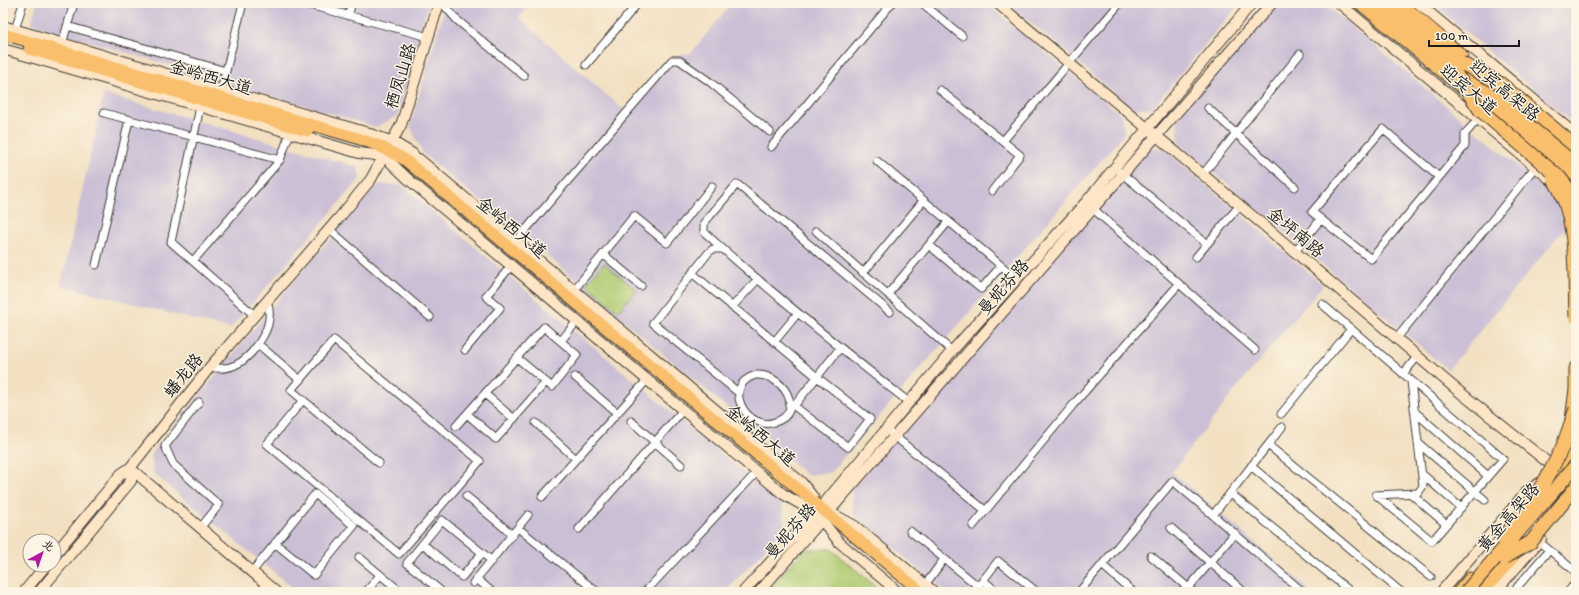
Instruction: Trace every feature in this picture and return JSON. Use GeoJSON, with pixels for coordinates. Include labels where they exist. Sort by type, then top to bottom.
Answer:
{"type":"FeatureCollection","features":[{"type":"Feature","properties":{"kind":"highway","name":"迎宾高架路"},"geometry":{"type":"LineString","coordinates":[[1373,3],[1458,67],[1576,160]]}},
{"type":"Feature","properties":{"kind":"highway","name":"迎宾高架路"},"geometry":{"type":"LineString","coordinates":[[1390,3],[1576,174]]}},
{"type":"Feature","properties":{"kind":"highway"},"geometry":{"type":"LineString","coordinates":[[1458,67],[1501,84],[1576,147]]}},
{"type":"Feature","properties":{"kind":"highway"},"geometry":{"type":"LineString","coordinates":[[1458,67],[1480,110],[1554,179],[1568,212],[1573,246],[1576,317]]}},
{"type":"Feature","properties":{"kind":"highway"},"geometry":{"type":"LineString","coordinates":[[1538,164],[1560,178],[1576,198]]}},
{"type":"Feature","properties":{"kind":"highway"},"geometry":{"type":"LineString","coordinates":[[1574,432],[1576,368]]}},
{"type":"Feature","properties":{"kind":"highway"},"geometry":{"type":"LineString","coordinates":[[1502,556],[1512,525],[1536,495],[1574,432],[1576,408]]}},
{"type":"Feature","properties":{"kind":"highway","name":"黄金高架路"},"geometry":{"type":"LineString","coordinates":[[1475,592],[1502,556],[1576,465]]}},
{"type":"Feature","properties":{"kind":"highway","name":"黄金高架路"},"geometry":{"type":"LineString","coordinates":[[1466,592],[1576,484]]}},
{"type":"Feature","properties":{"kind":"main road","name":"迎宾大道"},"geometry":{"type":"LineString","coordinates":[[1359,3],[1423,55],[1576,185]]}},
{"type":"Feature","properties":{"kind":"main road","name":"迎宾大道"},"geometry":{"type":"LineString","coordinates":[[1405,7],[1576,153]]}},
{"type":"Feature","properties":{"kind":"main road","name":"金岭西大道"},"geometry":{"type":"LineString","coordinates":[[3,34],[356,138],[414,167],[822,513],[911,592]]}},
{"type":"Feature","properties":{"kind":"main road","name":"金岭西大道"},"geometry":{"type":"LineString","coordinates":[[3,42],[354,145],[386,153]]}},
{"type":"Feature","properties":{"kind":"main road"},"geometry":{"type":"LineString","coordinates":[[1458,592],[1515,527],[1576,452]]}},
{"type":"Feature","properties":{"kind":"main road"},"geometry":{"type":"LineString","coordinates":[[1483,592],[1535,539],[1576,484]]}},
{"type":"Feature","properties":{"kind":"main road","name":"金岭西大道"},"geometry":{"type":"LineString","coordinates":[[822,513],[923,588]]}},
{"type":"Feature","properties":{"kind":"street"},"geometry":{"type":"LineString","coordinates":[[14,30],[23,3]]}},
{"type":"Feature","properties":{"kind":"street"},"geometry":{"type":"LineString","coordinates":[[62,44],[74,3]]}},
{"type":"Feature","properties":{"kind":"street"},"geometry":{"type":"LineString","coordinates":[[221,91],[243,3]]}},
{"type":"Feature","properties":{"kind":"street"},"geometry":{"type":"LineString","coordinates":[[302,3],[429,37]]}},
{"type":"Feature","properties":{"kind":"street"},"geometry":{"type":"LineString","coordinates":[[348,16],[352,3]]}},
{"type":"Feature","properties":{"kind":"street"},"geometry":{"type":"LineString","coordinates":[[440,3],[457,20],[524,76]]}},
{"type":"Feature","properties":{"kind":"street","name":"栖凤山路"},"geometry":{"type":"LineString","coordinates":[[386,153],[401,124],[407,108],[440,3]]}},
{"type":"Feature","properties":{"kind":"street"},"geometry":{"type":"LineString","coordinates":[[586,65],[638,3]]}},
{"type":"Feature","properties":{"kind":"street"},"geometry":{"type":"LineString","coordinates":[[771,147],[892,3]]}},
{"type":"Feature","properties":{"kind":"street"},"geometry":{"type":"LineString","coordinates":[[922,3],[962,36]]}},
{"type":"Feature","properties":{"kind":"street","name":"金坪南路"},"geometry":{"type":"LineString","coordinates":[[997,3],[1240,205],[1418,356],[1576,484]]}},
{"type":"Feature","properties":{"kind":"street"},"geometry":{"type":"LineString","coordinates":[[1003,141],[1120,3]]}},
{"type":"Feature","properties":{"kind":"street","name":"曼妮芬路"},"geometry":{"type":"LineString","coordinates":[[1119,171],[1148,128],[1252,3]]}},
{"type":"Feature","properties":{"kind":"street","name":"曼妮芬路"},"geometry":{"type":"LineString","coordinates":[[759,592],[822,513],[1089,205],[1119,171],[1156,135],[1272,3]]}},
{"type":"Feature","properties":{"kind":"street","name":"迎宾大道"},"geometry":{"type":"LineString","coordinates":[[1339,3],[1478,118],[1538,164],[1576,202]]}},
{"type":"Feature","properties":{"kind":"street","name":"迎宾大道"},"geometry":{"type":"LineString","coordinates":[[1418,3],[1576,135]]}},
{"type":"Feature","properties":{"kind":"street"},"geometry":{"type":"LineString","coordinates":[[1405,7],[1447,27]]}},
{"type":"Feature","properties":{"kind":"street"},"geometry":{"type":"LineString","coordinates":[[3,26],[365,132],[386,153],[408,179],[783,494],[822,513],[855,526],[923,588],[934,592]]}},
{"type":"Feature","properties":{"kind":"street"},"geometry":{"type":"LineString","coordinates":[[67,26],[226,71]]}},
{"type":"Feature","properties":{"kind":"street"},"geometry":{"type":"LineString","coordinates":[[1384,40],[1423,55]]}},
{"type":"Feature","properties":{"kind":"street"},"geometry":{"type":"LineString","coordinates":[[3,50],[359,153],[386,153],[419,159],[800,482],[822,513],[839,542],[898,592]]}},
{"type":"Feature","properties":{"kind":"street"},"geometry":{"type":"LineString","coordinates":[[1202,174],[1300,54]]}},
{"type":"Feature","properties":{"kind":"street"},"geometry":{"type":"LineString","coordinates":[[516,241],[672,60],[679,60],[710,82],[770,132]]}},
{"type":"Feature","properties":{"kind":"street"},"geometry":{"type":"LineString","coordinates":[[940,90],[1020,155],[992,191]]}},
{"type":"Feature","properties":{"kind":"street"},"geometry":{"type":"LineString","coordinates":[[200,107],[171,242],[254,315]]}},
{"type":"Feature","properties":{"kind":"street"},"geometry":{"type":"LineString","coordinates":[[1208,108],[1295,187]]}},
{"type":"Feature","properties":{"kind":"street"},"geometry":{"type":"LineString","coordinates":[[104,113],[280,160]]}},
{"type":"Feature","properties":{"kind":"street"},"geometry":{"type":"LineString","coordinates":[[1439,177],[1383,129],[1312,212],[1371,259],[1465,146],[1465,134],[1478,118]]}},
{"type":"Feature","properties":{"kind":"street"},"geometry":{"type":"LineString","coordinates":[[96,265],[129,120]]}},
{"type":"Feature","properties":{"kind":"street"},"geometry":{"type":"LineString","coordinates":[[193,261],[280,160],[290,133]]}},
{"type":"Feature","properties":{"kind":"street","name":"蟠龙路"},"geometry":{"type":"LineString","coordinates":[[130,468],[210,367],[371,179],[386,153]]}},
{"type":"Feature","properties":{"kind":"street"},"geometry":{"type":"LineString","coordinates":[[877,161],[1017,279]]}},
{"type":"Feature","properties":{"kind":"street"},"geometry":{"type":"LineString","coordinates":[[1397,338],[1538,164]]}},
{"type":"Feature","properties":{"kind":"street"},"geometry":{"type":"LineString","coordinates":[[1119,171],[1207,244]]}},
{"type":"Feature","properties":{"kind":"street"},"geometry":{"type":"LineString","coordinates":[[890,312],[737,184],[704,223],[704,232],[723,249],[840,348],[910,403]]}},
{"type":"Feature","properties":{"kind":"street"},"geometry":{"type":"LineString","coordinates":[[574,290],[634,216],[667,243],[712,186]]}},
{"type":"Feature","properties":{"kind":"street"},"geometry":{"type":"LineString","coordinates":[[863,273],[923,201]]}},
{"type":"Feature","properties":{"kind":"street"},"geometry":{"type":"LineString","coordinates":[[1089,205],[1255,350]]}},
{"type":"Feature","properties":{"kind":"street","name":"曼妮芬路"},"geometry":{"type":"LineString","coordinates":[[891,433],[910,403],[952,351],[1017,279],[1089,205]]}},
{"type":"Feature","properties":{"kind":"street"},"geometry":{"type":"LineString","coordinates":[[1196,257],[1240,205]]}},
{"type":"Feature","properties":{"kind":"street"},"geometry":{"type":"LineString","coordinates":[[1295,252],[1321,219]]}},
{"type":"Feature","properties":{"kind":"street"},"geometry":{"type":"LineString","coordinates":[[888,294],[948,222]]}},
{"type":"Feature","properties":{"kind":"street"},"geometry":{"type":"LineString","coordinates":[[329,229],[430,317]]}},
{"type":"Feature","properties":{"kind":"street"},"geometry":{"type":"LineString","coordinates":[[816,231],[952,351]]}},
{"type":"Feature","properties":{"kind":"street"},"geometry":{"type":"LineString","coordinates":[[929,245],[981,289],[1001,266]]}},
{"type":"Feature","properties":{"kind":"street"},"geometry":{"type":"LineString","coordinates":[[723,249],[713,249],[709,252],[653,323],[738,393]]}},
{"type":"Feature","properties":{"kind":"street"},"geometry":{"type":"LineString","coordinates":[[603,254],[641,286]]}},
{"type":"Feature","properties":{"kind":"street"},"geometry":{"type":"LineString","coordinates":[[464,350],[500,308],[486,296],[511,266]]}},
{"type":"Feature","properties":{"kind":"street"},"geometry":{"type":"LineString","coordinates":[[692,273],[817,377],[870,419],[848,448],[792,405],[789,395],[784,388],[772,378],[764,375],[756,375],[748,378],[742,384],[738,393],[740,406],[750,417],[766,423],[774,423],[785,416],[792,405],[817,377],[840,348]]}},
{"type":"Feature","properties":{"kind":"street"},"geometry":{"type":"LineString","coordinates":[[732,307],[758,279]]}},
{"type":"Feature","properties":{"kind":"street"},"geometry":{"type":"LineString","coordinates":[[973,526],[1073,405],[1179,284]]}},
{"type":"Feature","properties":{"kind":"street"},"geometry":{"type":"LineString","coordinates":[[210,367],[226,368],[236,366],[249,356],[264,335],[268,324],[270,312],[267,300]]}},
{"type":"Feature","properties":{"kind":"street"},"geometry":{"type":"LineString","coordinates":[[1322,304],[1503,459],[1432,541],[1376,495],[1418,493],[1423,486],[1411,381]]}},
{"type":"Feature","properties":{"kind":"street"},"geometry":{"type":"LineString","coordinates":[[775,341],[798,313]]}},
{"type":"Feature","properties":{"kind":"street"},"geometry":{"type":"LineString","coordinates":[[561,341],[577,322]]}},
{"type":"Feature","properties":{"kind":"street"},"geometry":{"type":"LineString","coordinates":[[456,426],[544,327],[577,355],[552,387],[517,358]]}},
{"type":"Feature","properties":{"kind":"street"},"geometry":{"type":"LineString","coordinates":[[1281,414],[1351,329]]}},
{"type":"Feature","properties":{"kind":"street"},"geometry":{"type":"LineString","coordinates":[[303,400],[267,444],[399,554],[480,461],[334,340],[291,390],[303,400],[379,464]]}},
{"type":"Feature","properties":{"kind":"street"},"geometry":{"type":"LineString","coordinates":[[258,344],[300,380]]}},
{"type":"Feature","properties":{"kind":"street"},"geometry":{"type":"LineString","coordinates":[[1403,374],[1418,356]]}},
{"type":"Feature","properties":{"kind":"street"},"geometry":{"type":"LineString","coordinates":[[575,377],[617,413]]}},
{"type":"Feature","properties":{"kind":"street"},"geometry":{"type":"LineString","coordinates":[[542,497],[646,380]]}},
{"type":"Feature","properties":{"kind":"street"},"geometry":{"type":"LineString","coordinates":[[467,414],[496,439],[546,382]]}},
{"type":"Feature","properties":{"kind":"street"},"geometry":{"type":"LineString","coordinates":[[485,394],[514,419]]}},
{"type":"Feature","properties":{"kind":"street"},"geometry":{"type":"LineString","coordinates":[[199,402],[165,446],[173,464],[219,505],[200,528]]}},
{"type":"Feature","properties":{"kind":"street"},"geometry":{"type":"LineString","coordinates":[[579,529],[683,410]]}},
{"type":"Feature","properties":{"kind":"street"},"geometry":{"type":"LineString","coordinates":[[1415,412],[1488,476]]}},
{"type":"Feature","properties":{"kind":"street"},"geometry":{"type":"LineString","coordinates":[[740,431],[750,417]]}},
{"type":"Feature","properties":{"kind":"street"},"geometry":{"type":"LineString","coordinates":[[631,421],[681,465]]}},
{"type":"Feature","properties":{"kind":"street"},"geometry":{"type":"LineString","coordinates":[[536,423],[576,459]]}},
{"type":"Feature","properties":{"kind":"street"},"geometry":{"type":"LineString","coordinates":[[1213,515],[1282,427]]}},
{"type":"Feature","properties":{"kind":"street"},"geometry":{"type":"LineString","coordinates":[[1441,592],[1550,464],[1574,432]]}},
{"type":"Feature","properties":{"kind":"street"},"geometry":{"type":"LineString","coordinates":[[1528,490],[1560,471],[1574,432]]}},
{"type":"Feature","properties":{"kind":"street"},"geometry":{"type":"LineString","coordinates":[[891,433],[986,511]]}},
{"type":"Feature","properties":{"kind":"street"},"geometry":{"type":"LineString","coordinates":[[1418,443],[1485,500]]}},
{"type":"Feature","properties":{"kind":"street"},"geometry":{"type":"LineString","coordinates":[[1268,445],[1431,578]]}},
{"type":"Feature","properties":{"kind":"street"},"geometry":{"type":"LineString","coordinates":[[1251,466],[1401,592]]}},
{"type":"Feature","properties":{"kind":"street"},"geometry":{"type":"LineString","coordinates":[[130,468],[276,592]]}},
{"type":"Feature","properties":{"kind":"street"},"geometry":{"type":"LineString","coordinates":[[62,545],[121,474],[130,468]]}},
{"type":"Feature","properties":{"kind":"street"},"geometry":{"type":"LineString","coordinates":[[39,592],[131,481],[130,468]]}},
{"type":"Feature","properties":{"kind":"street"},"geometry":{"type":"LineString","coordinates":[[646,591],[757,472]]}},
{"type":"Feature","properties":{"kind":"street"},"geometry":{"type":"LineString","coordinates":[[1422,474],[1461,508]]}},
{"type":"Feature","properties":{"kind":"street"},"geometry":{"type":"LineString","coordinates":[[1079,592],[1173,481],[1235,533],[1299,591]]}},
{"type":"Feature","properties":{"kind":"street"},"geometry":{"type":"LineString","coordinates":[[1495,592],[1535,539],[1555,521],[1576,484]]}},
{"type":"Feature","properties":{"kind":"street"},"geometry":{"type":"LineString","coordinates":[[1230,493],[1351,592]]}},
{"type":"Feature","properties":{"kind":"street"},"geometry":{"type":"LineString","coordinates":[[252,572],[275,543],[315,494],[354,526],[314,575],[275,543]]}},
{"type":"Feature","properties":{"kind":"street"},"geometry":{"type":"LineString","coordinates":[[1411,494],[1446,524]]}},
{"type":"Feature","properties":{"kind":"street"},"geometry":{"type":"LineString","coordinates":[[466,496],[513,535]]}},
{"type":"Feature","properties":{"kind":"street","name":"曼妮芬路"},"geometry":{"type":"LineString","coordinates":[[743,592],[822,513]]}},
{"type":"Feature","properties":{"kind":"street"},"geometry":{"type":"LineString","coordinates":[[492,592],[475,581],[528,515]]}},
{"type":"Feature","properties":{"kind":"street"},"geometry":{"type":"LineString","coordinates":[[442,592],[407,563],[442,520],[492,561]]}},
{"type":"Feature","properties":{"kind":"street"},"geometry":{"type":"LineString","coordinates":[[518,528],[597,592]]}},
{"type":"Feature","properties":{"kind":"street"},"geometry":{"type":"LineString","coordinates":[[1171,528],[1244,592]]}},
{"type":"Feature","properties":{"kind":"street"},"geometry":{"type":"LineString","coordinates":[[910,531],[944,559],[976,589],[998,560],[1037,592]]}},
{"type":"Feature","properties":{"kind":"street"},"geometry":{"type":"LineString","coordinates":[[1151,556],[1188,591],[1235,533]]}},
{"type":"Feature","properties":{"kind":"street"},"geometry":{"type":"LineString","coordinates":[[1535,539],[1576,572]]}},
{"type":"Feature","properties":{"kind":"street"},"geometry":{"type":"LineString","coordinates":[[423,544],[462,577],[482,553]]}},
{"type":"Feature","properties":{"kind":"street"},"geometry":{"type":"LineString","coordinates":[[1513,592],[1549,550]]}},
{"type":"Feature","properties":{"kind":"street"},"geometry":{"type":"LineString","coordinates":[[359,557],[401,592]]}},
{"type":"Feature","properties":{"kind":"street"},"geometry":{"type":"LineString","coordinates":[[923,588],[944,559]]}},
{"type":"Feature","properties":{"kind":"street"},"geometry":{"type":"LineString","coordinates":[[1102,565],[1133,592]]}},
{"type":"Feature","properties":{"kind":"street"},"geometry":{"type":"LineString","coordinates":[[24,592],[39,573]]}},
{"type":"Feature","properties":{"kind":"street"},"geometry":{"type":"LineString","coordinates":[[366,592],[380,575]]}},
{"type":"Feature","properties":{"kind":"street"},"geometry":{"type":"LineString","coordinates":[[983,580],[997,592]]}},
{"type":"Feature","properties":{"kind":"street"},"geometry":{"type":"LineString","coordinates":[[1568,592],[1576,582]]}},
{"type":"Feature","properties":{"kind":"shaded area"},"geometry":{"type":"Polygon","coordinates":[[[37,3],[429,3],[397,116],[376,127],[31,24],[37,3]]]}},
{"type":"Feature","properties":{"kind":"shaded area"},"geometry":{"type":"Polygon","coordinates":[[[446,3],[532,3],[519,18],[625,111],[672,57],[691,53],[732,3],[986,3],[1121,115],[1124,134],[831,472],[807,475],[527,239],[423,154],[410,126],[446,3]]]}},
{"type":"Feature","properties":{"kind":"shaded area"},"geometry":{"type":"Polygon","coordinates":[[[1007,3],[1240,3],[1153,107],[1134,109],[1007,3]]]}},
{"type":"Feature","properties":{"kind":"shaded area"},"geometry":{"type":"Polygon","coordinates":[[[1274,3],[1324,3],[1557,199],[1565,228],[1448,370],[1179,143],[1177,119],[1274,3]]]}},
{"type":"Feature","properties":{"kind":"shaded area"},"geometry":{"type":"Polygon","coordinates":[[[1432,3],[1576,3],[1576,126],[1432,3]]]}},
{"type":"Feature","properties":{"kind":"shaded area"},"geometry":{"type":"Polygon","coordinates":[[[104,94],[358,167],[360,179],[230,329],[61,285],[104,94]]]}},
{"type":"Feature","properties":{"kind":"shaded area"},"geometry":{"type":"Polygon","coordinates":[[[1149,147],[1163,148],[1323,285],[1240,384],[1172,472],[1312,592],[946,592],[853,514],[852,488],[1149,147]]]}},
{"type":"Feature","properties":{"kind":"shaded area"},"geometry":{"type":"Polygon","coordinates":[[[377,184],[401,185],[782,505],[784,529],[725,592],[298,592],[154,474],[151,454],[275,303],[377,184]]]}},
{"type":"Feature","properties":{"kind":"green space"},"geometry":{"type":"Polygon","coordinates":[[[604,263],[636,290],[618,311],[586,284],[604,263]]]}},
{"type":"Feature","properties":{"kind":"green space"},"geometry":{"type":"Polygon","coordinates":[[[805,549],[831,549],[882,592],[766,592],[805,549]]]}}]}
